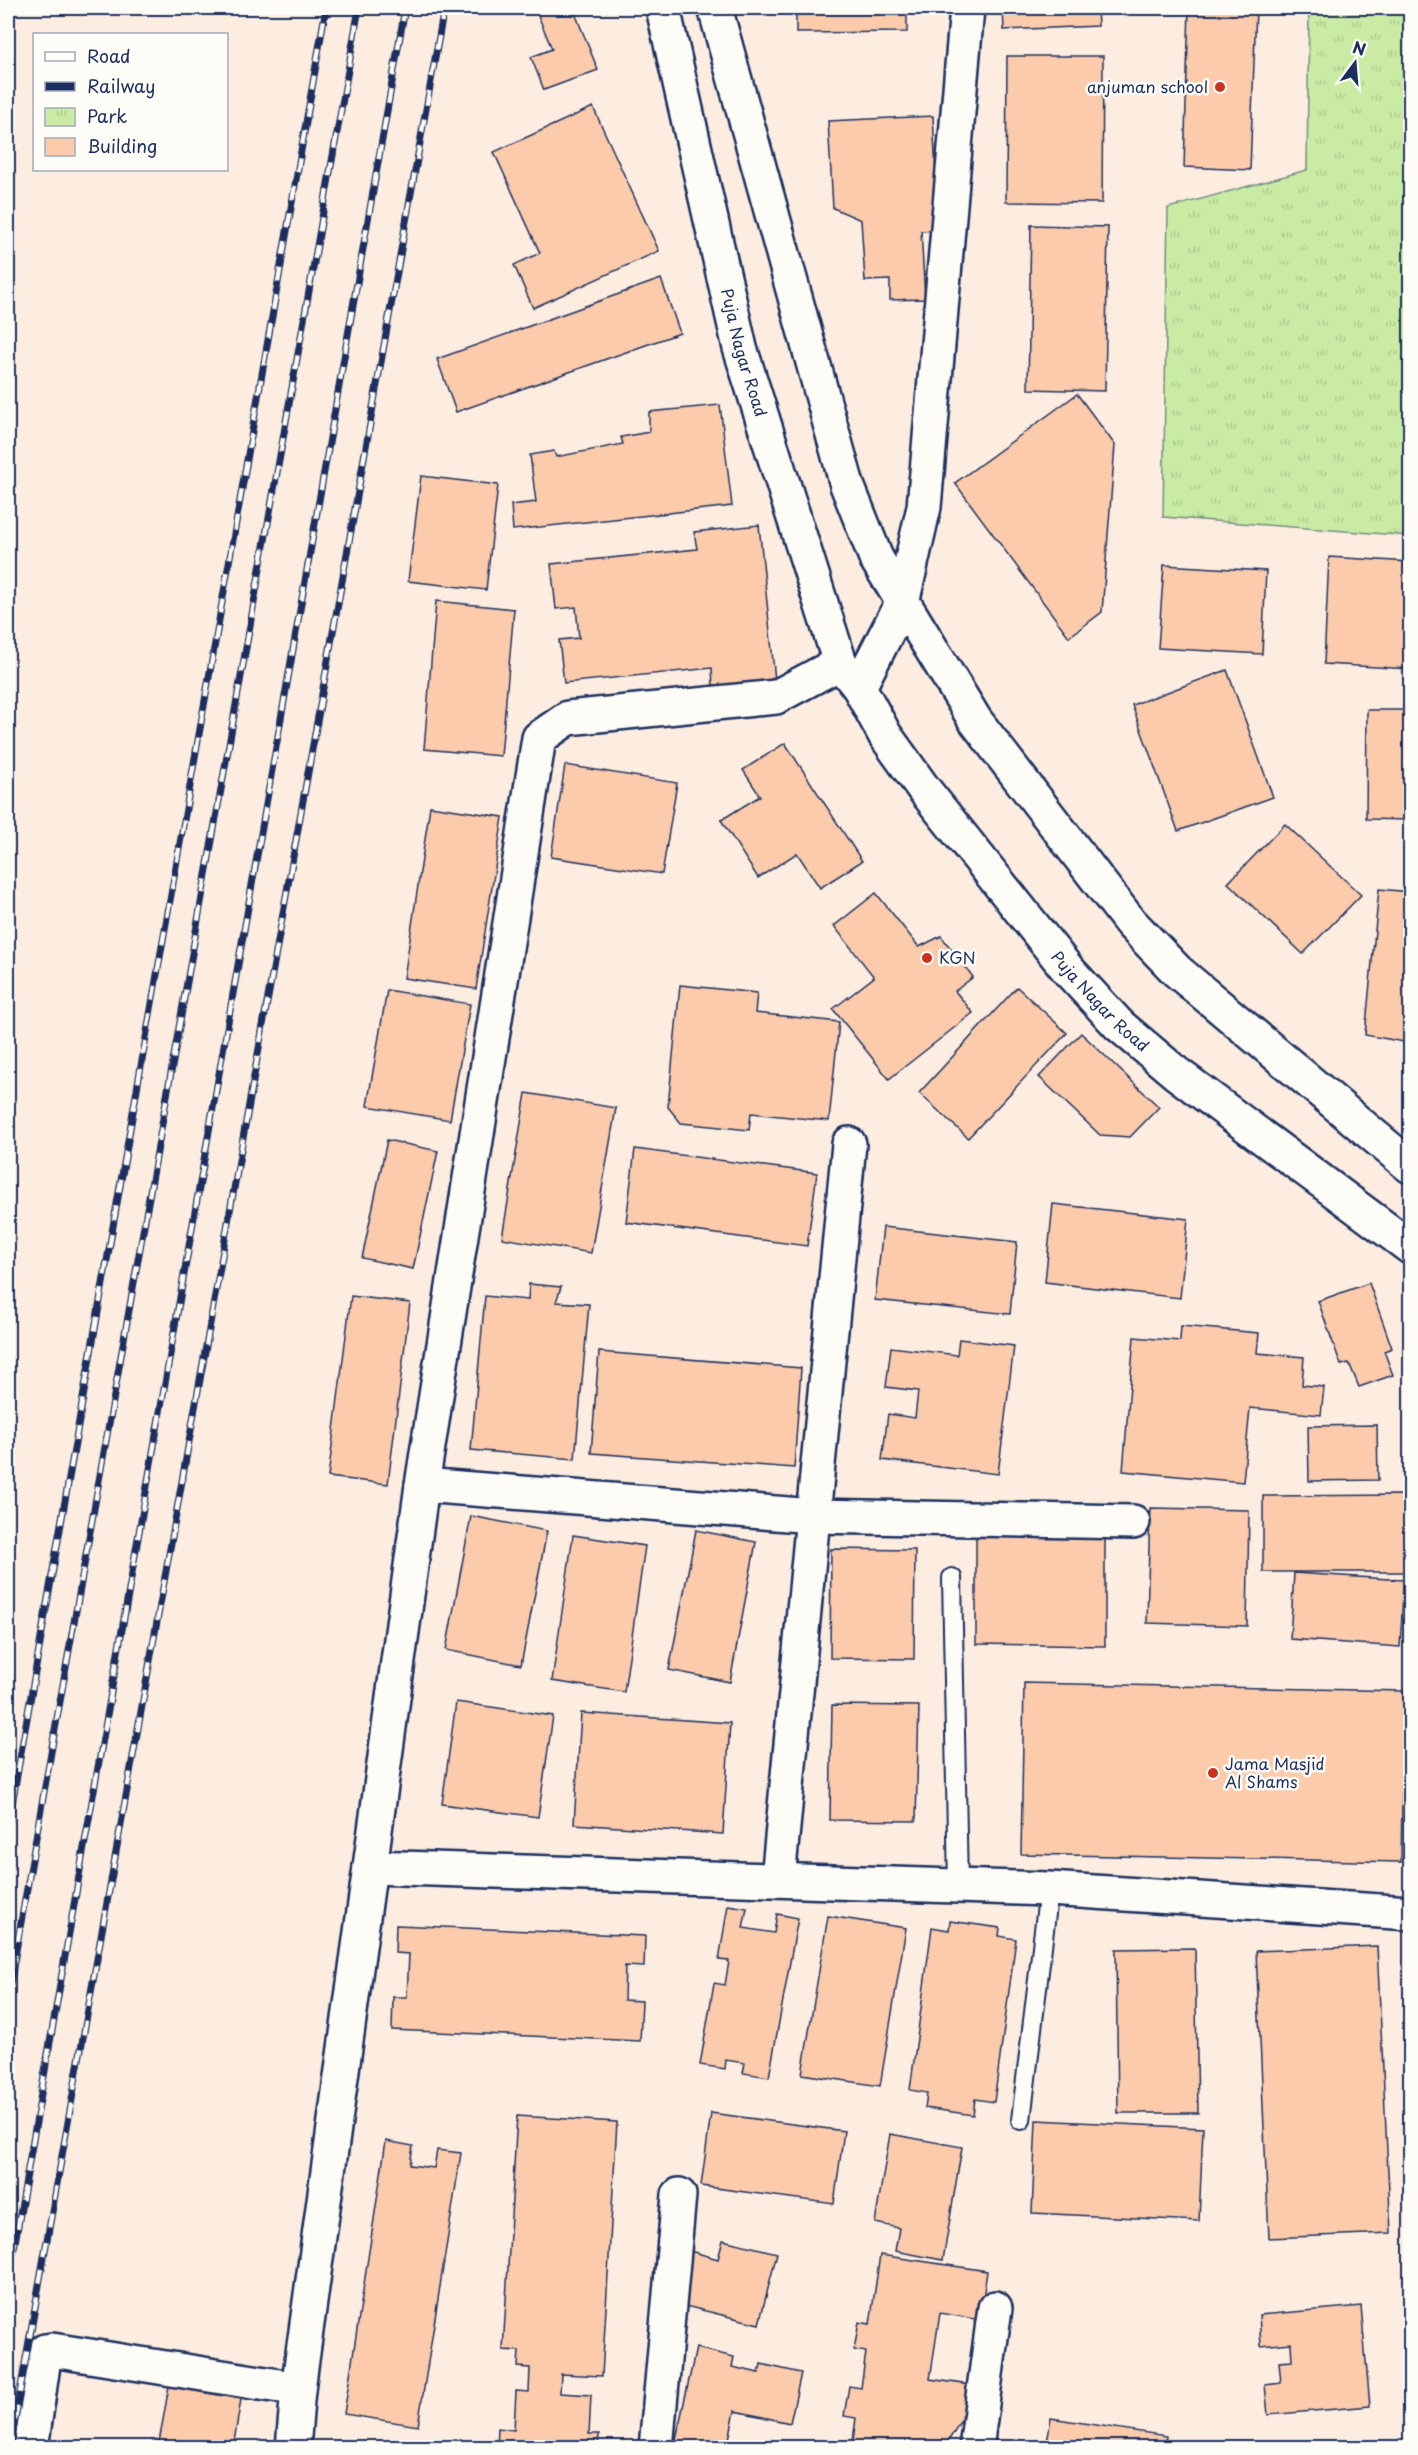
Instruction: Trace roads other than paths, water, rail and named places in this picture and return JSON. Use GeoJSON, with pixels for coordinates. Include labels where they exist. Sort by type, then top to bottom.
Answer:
{"type":"FeatureCollection","features":[{"type":"Feature","properties":{"kind":"street","name":"Puja Nagar Road"},"geometry":{"type":"LineString","coordinates":[[663,8],[740,348],[849,675],[885,735],[923,788],[1069,972],[1119,1025],[1176,1072],[1410,1247]]}},
{"type":"Feature","properties":{"kind":"street"},"geometry":{"type":"LineString","coordinates":[[715,8],[846,484],[876,558],[902,603],[975,720],[1130,922],[1177,971],[1410,1166]]}},
{"type":"Feature","properties":{"kind":"street"},"geometry":{"type":"LineString","coordinates":[[293,2448],[298,2390],[422,1485],[539,738],[568,718],[776,697],[849,675],[902,603],[924,507],[967,8]]}},
{"type":"Feature","properties":{"kind":"street"},"geometry":{"type":"LineString","coordinates":[[778,1879],[849,1144]]}},
{"type":"Feature","properties":{"kind":"street"},"geometry":{"type":"LineString","coordinates":[[422,1485],[813,1516],[1133,1522]]}},
{"type":"Feature","properties":{"kind":"street"},"geometry":{"type":"LineString","coordinates":[[370,1867],[1049,1889],[1410,1914]]}},
{"type":"Feature","properties":{"kind":"street"},"geometry":{"type":"LineString","coordinates":[[656,2448],[679,2195]]}},
{"type":"Feature","properties":{"kind":"street"},"geometry":{"type":"LineString","coordinates":[[976,2448],[995,2308]]}},
{"type":"Feature","properties":{"kind":"street"},"geometry":{"type":"LineString","coordinates":[[31,2448],[45,2351],[52,2350],[298,2390]]}},
{"type":"Feature","properties":{"kind":"lane"},"geometry":{"type":"LineString","coordinates":[[952,1578],[957,1887]]}},
{"type":"Feature","properties":{"kind":"lane"},"geometry":{"type":"LineString","coordinates":[[1021,2120],[1049,1889]]}},
{"type":"Feature","properties":{"kind":"railway"},"geometry":{"type":"LineString","coordinates":[[8,1827],[326,8]]}},
{"type":"Feature","properties":{"kind":"railway"},"geometry":{"type":"LineString","coordinates":[[8,1996],[359,8]]}},
{"type":"Feature","properties":{"kind":"railway"},"geometry":{"type":"LineString","coordinates":[[8,2283],[405,8]]}},
{"type":"Feature","properties":{"kind":"railway"},"geometry":{"type":"LineString","coordinates":[[10,2448],[444,8]]}},
{"type":"Feature","properties":{"kind":"place","name":"anjuman school"},"geometry":{"type":"Point","coordinates":[1220,87]}},
{"type":"Feature","properties":{"kind":"place","name":"KGN"},"geometry":{"type":"Point","coordinates":[927,958]}},
{"type":"Feature","properties":{"kind":"place","name":"Jama Masjid Al Shams"},"geometry":{"type":"Point","coordinates":[1213,1773]}}]}
